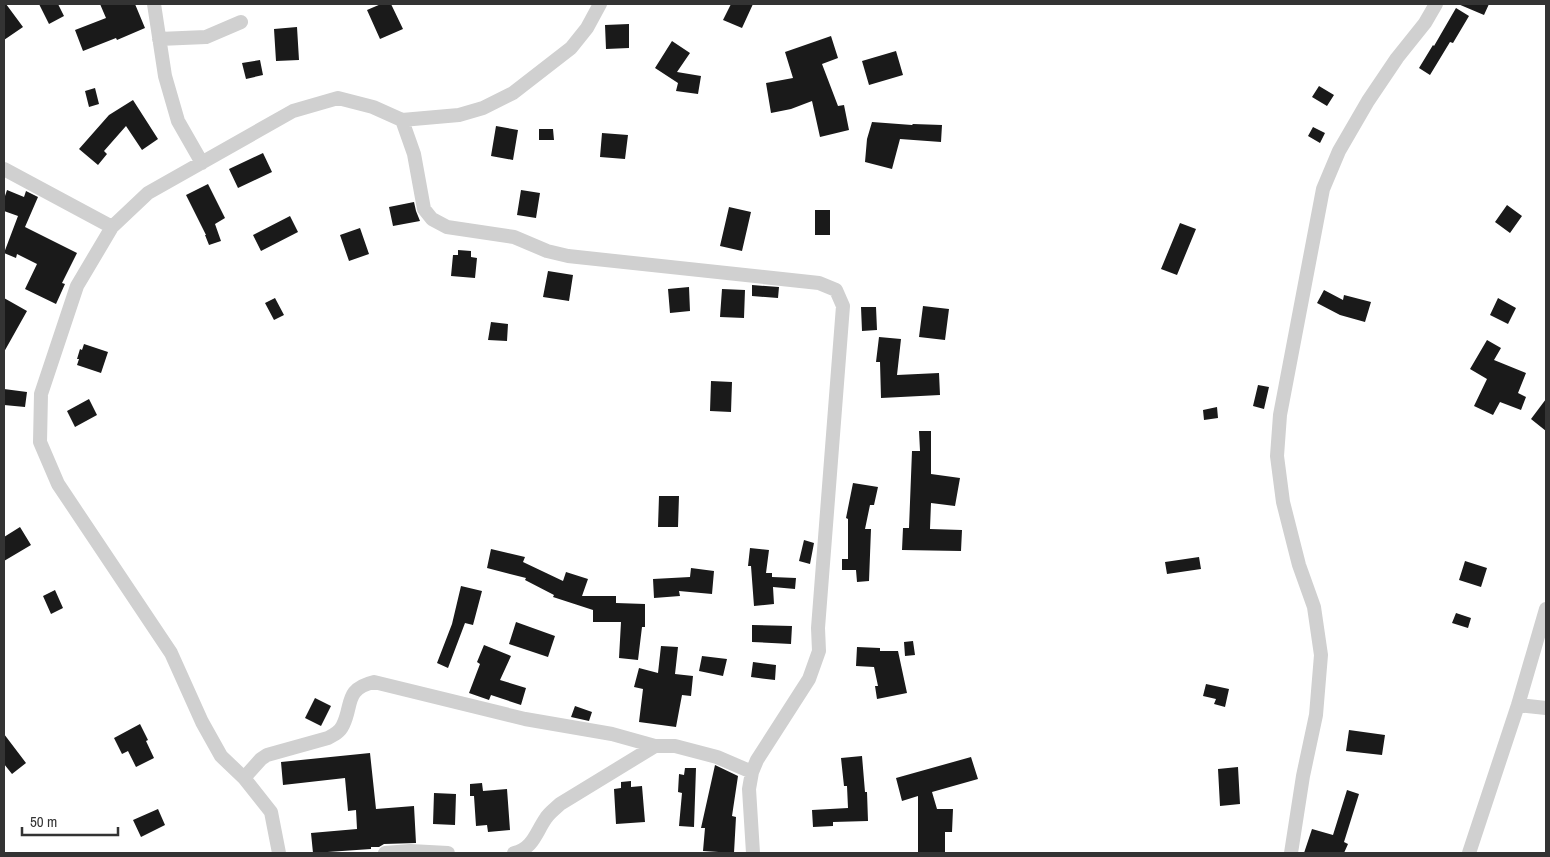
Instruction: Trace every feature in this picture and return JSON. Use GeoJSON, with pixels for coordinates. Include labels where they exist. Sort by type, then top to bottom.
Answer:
{"type":"FeatureCollection","features":[{"type":"Feature","properties":{"kind":"street"},"geometry":{"type":"LineString","coordinates":[[154,4],[165,76],[178,121],[202,163]]}},
{"type":"Feature","properties":{"kind":"street"},"geometry":{"type":"LineString","coordinates":[[279,853],[271,812],[244,778],[221,756],[202,722],[171,653],[58,484],[40,442],[41,394],[77,286],[112,227],[148,193],[293,111],[338,98],[373,106],[402,120],[459,115],[483,108],[513,92],[572,48],[587,28],[600,4]]}},
{"type":"Feature","properties":{"kind":"street"},"geometry":{"type":"LineString","coordinates":[[1291,853],[1303,776],[1316,715],[1321,655],[1314,607],[1299,565],[1283,502],[1277,456],[1280,415],[1323,189],[1339,151],[1368,101],[1436,4]]}},
{"type":"Feature","properties":{"kind":"street"},"geometry":{"type":"LineString","coordinates":[[159,39],[206,37],[241,22]]}},
{"type":"Feature","properties":{"kind":"street"},"geometry":{"type":"LineString","coordinates":[[402,120],[414,154],[424,209],[432,219],[447,227],[514,237],[547,251],[568,256],[819,283],[836,290],[843,306],[818,628],[818,651],[809,679],[757,760],[752,772],[749,790],[753,853]]}},
{"type":"Feature","properties":{"kind":"street"},"geometry":{"type":"LineString","coordinates":[[4,169],[112,227]]}},
{"type":"Feature","properties":{"kind":"street"},"geometry":{"type":"LineString","coordinates":[[1469,853],[1518,705],[1546,609]]}},
{"type":"Feature","properties":{"kind":"street"},"geometry":{"type":"LineString","coordinates":[[244,778],[268,755],[336,734],[343,727],[350,700],[356,690],[365,684],[374,682],[516,717],[612,734],[654,746],[675,746],[708,754],[752,772]]}},
{"type":"Feature","properties":{"kind":"street"},"geometry":{"type":"LineString","coordinates":[[1518,705],[1546,708]]}},
{"type":"Feature","properties":{"kind":"street"},"geometry":{"type":"LineString","coordinates":[[514,853],[528,847],[550,813],[560,804],[654,746]]}},
{"type":"Feature","properties":{"kind":"street"},"geometry":{"type":"LineString","coordinates":[[385,853],[410,851],[448,853]]}},
{"type":"Feature","properties":{"kind":"building"},"geometry":{"type":"Polygon","coordinates":[[[4,4],[6,4],[23,27],[4,40],[4,4]]]}},
{"type":"Feature","properties":{"kind":"building"},"geometry":{"type":"Polygon","coordinates":[[[39,4],[58,4],[64,16],[49,24],[39,4]]]}},
{"type":"Feature","properties":{"kind":"building"},"geometry":{"type":"Polygon","coordinates":[[[100,4],[135,4],[145,28],[117,40],[116,38],[83,51],[75,30],[106,18],[100,4]]]}},
{"type":"Feature","properties":{"kind":"building"},"geometry":{"type":"Polygon","coordinates":[[[381,4],[391,4],[403,29],[380,39],[367,10],[381,4]]]}},
{"type":"Feature","properties":{"kind":"building"},"geometry":{"type":"Polygon","coordinates":[[[731,4],[753,4],[742,28],[723,20],[731,4]]]}},
{"type":"Feature","properties":{"kind":"building"},"geometry":{"type":"Polygon","coordinates":[[[1458,4],[1489,4],[1484,15],[1458,4]]]}},
{"type":"Feature","properties":{"kind":"building"},"geometry":{"type":"Polygon","coordinates":[[[1456,8],[1469,16],[1453,43],[1450,42],[1430,75],[1419,68],[1456,8]]]}},
{"type":"Feature","properties":{"kind":"building"},"geometry":{"type":"Polygon","coordinates":[[[629,24],[629,48],[606,49],[605,25],[629,24]]]}},
{"type":"Feature","properties":{"kind":"building"},"geometry":{"type":"Polygon","coordinates":[[[297,27],[299,60],[276,61],[274,29],[297,27]]]}},
{"type":"Feature","properties":{"kind":"building"},"geometry":{"type":"Polygon","coordinates":[[[831,36],[838,58],[822,64],[838,106],[844,105],[849,130],[820,137],[812,101],[791,109],[771,113],[766,83],[793,78],[785,52],[831,36]]]}},
{"type":"Feature","properties":{"kind":"building"},"geometry":{"type":"Polygon","coordinates":[[[672,41],[690,53],[677,72],[701,76],[698,94],[676,91],[678,83],[655,68],[672,41]]]}},
{"type":"Feature","properties":{"kind":"building"},"geometry":{"type":"Polygon","coordinates":[[[896,51],[903,75],[869,85],[862,61],[896,51]]]}},
{"type":"Feature","properties":{"kind":"building"},"geometry":{"type":"Polygon","coordinates":[[[260,60],[263,75],[246,79],[242,63],[260,60]]]}},
{"type":"Feature","properties":{"kind":"building"},"geometry":{"type":"Polygon","coordinates":[[[1319,86],[1334,95],[1327,106],[1312,97],[1319,86]]]}},
{"type":"Feature","properties":{"kind":"building"},"geometry":{"type":"Polygon","coordinates":[[[95,88],[99,104],[89,107],[85,91],[95,88]]]}},
{"type":"Feature","properties":{"kind":"building"},"geometry":{"type":"Polygon","coordinates":[[[133,100],[158,139],[142,150],[126,126],[104,151],[107,154],[98,165],[79,149],[109,115],[133,100]]]}},
{"type":"Feature","properties":{"kind":"building"},"geometry":{"type":"Polygon","coordinates":[[[872,122],[942,125],[941,142],[900,139],[892,169],[865,162],[867,139],[872,122]]]}},
{"type":"Feature","properties":{"kind":"building"},"geometry":{"type":"Polygon","coordinates":[[[496,126],[518,130],[513,160],[491,156],[496,126]]]}},
{"type":"Feature","properties":{"kind":"building"},"geometry":{"type":"Polygon","coordinates":[[[1313,127],[1325,133],[1320,143],[1308,136],[1313,127]]]}},
{"type":"Feature","properties":{"kind":"building"},"geometry":{"type":"Polygon","coordinates":[[[539,129],[553,129],[554,140],[539,140],[539,129]]]}},
{"type":"Feature","properties":{"kind":"building"},"geometry":{"type":"Polygon","coordinates":[[[602,133],[628,135],[625,159],[600,157],[602,133]]]}},
{"type":"Feature","properties":{"kind":"building"},"geometry":{"type":"Polygon","coordinates":[[[263,153],[272,172],[238,188],[229,169],[263,153]]]}},
{"type":"Feature","properties":{"kind":"building"},"geometry":{"type":"Polygon","coordinates":[[[208,184],[225,218],[215,224],[221,241],[209,245],[186,195],[208,184]]]}},
{"type":"Feature","properties":{"kind":"building"},"geometry":{"type":"Polygon","coordinates":[[[7,190],[24,197],[26,191],[38,197],[25,227],[77,253],[62,283],[65,284],[56,304],[25,289],[37,264],[17,254],[16,258],[4,253],[18,216],[4,211],[4,199],[7,190]]]}},
{"type":"Feature","properties":{"kind":"building"},"geometry":{"type":"Polygon","coordinates":[[[521,190],[540,193],[536,218],[517,215],[521,190]]]}},
{"type":"Feature","properties":{"kind":"building"},"geometry":{"type":"Polygon","coordinates":[[[414,202],[420,221],[393,226],[389,207],[414,202]]]}},
{"type":"Feature","properties":{"kind":"building"},"geometry":{"type":"Polygon","coordinates":[[[1507,205],[1522,216],[1510,233],[1495,222],[1507,205]]]}},
{"type":"Feature","properties":{"kind":"building"},"geometry":{"type":"Polygon","coordinates":[[[729,207],[751,212],[742,251],[720,246],[729,207]]]}},
{"type":"Feature","properties":{"kind":"building"},"geometry":{"type":"Polygon","coordinates":[[[815,210],[830,210],[830,235],[815,235],[815,210]]]}},
{"type":"Feature","properties":{"kind":"building"},"geometry":{"type":"Polygon","coordinates":[[[290,216],[298,232],[261,251],[253,235],[290,216]]]}},
{"type":"Feature","properties":{"kind":"building"},"geometry":{"type":"Polygon","coordinates":[[[1180,223],[1196,229],[1177,275],[1161,269],[1180,223]]]}},
{"type":"Feature","properties":{"kind":"building"},"geometry":{"type":"Polygon","coordinates":[[[360,228],[369,254],[349,261],[340,235],[360,228]]]}},
{"type":"Feature","properties":{"kind":"building"},"geometry":{"type":"Polygon","coordinates":[[[458,250],[471,251],[471,257],[477,258],[475,278],[451,276],[453,255],[458,255],[458,250]]]}},
{"type":"Feature","properties":{"kind":"building"},"geometry":{"type":"Polygon","coordinates":[[[548,271],[573,275],[569,301],[543,297],[548,271]]]}},
{"type":"Feature","properties":{"kind":"building"},"geometry":{"type":"Polygon","coordinates":[[[752,285],[779,287],[778,298],[752,296],[752,285]]]}},
{"type":"Feature","properties":{"kind":"building"},"geometry":{"type":"Polygon","coordinates":[[[689,287],[690,311],[670,313],[668,289],[689,287]]]}},
{"type":"Feature","properties":{"kind":"building"},"geometry":{"type":"Polygon","coordinates":[[[722,289],[745,290],[744,318],[720,317],[722,289]]]}},
{"type":"Feature","properties":{"kind":"building"},"geometry":{"type":"Polygon","coordinates":[[[1324,290],[1343,300],[1344,295],[1371,302],[1365,322],[1340,315],[1317,303],[1324,290]]]}},
{"type":"Feature","properties":{"kind":"building"},"geometry":{"type":"Polygon","coordinates":[[[4,298],[27,311],[4,352],[4,298]]]}},
{"type":"Feature","properties":{"kind":"building"},"geometry":{"type":"Polygon","coordinates":[[[275,298],[284,315],[274,320],[265,303],[275,298]]]}},
{"type":"Feature","properties":{"kind":"building"},"geometry":{"type":"Polygon","coordinates":[[[1498,298],[1516,308],[1508,324],[1490,315],[1498,298]]]}},
{"type":"Feature","properties":{"kind":"building"},"geometry":{"type":"Polygon","coordinates":[[[923,306],[949,309],[945,340],[919,337],[923,306]]]}},
{"type":"Feature","properties":{"kind":"building"},"geometry":{"type":"Polygon","coordinates":[[[861,307],[876,307],[877,330],[862,331],[861,307]]]}},
{"type":"Feature","properties":{"kind":"building"},"geometry":{"type":"Polygon","coordinates":[[[491,322],[508,324],[507,341],[488,340],[491,322]]]}},
{"type":"Feature","properties":{"kind":"building"},"geometry":{"type":"Polygon","coordinates":[[[879,337],[901,339],[897,375],[939,373],[940,395],[881,398],[880,362],[876,362],[879,337]]]}},
{"type":"Feature","properties":{"kind":"building"},"geometry":{"type":"Polygon","coordinates":[[[1487,340],[1501,348],[1494,360],[1526,373],[1518,393],[1526,397],[1521,410],[1500,402],[1493,415],[1474,406],[1487,379],[1470,369],[1487,340]]]}},
{"type":"Feature","properties":{"kind":"building"},"geometry":{"type":"Polygon","coordinates":[[[84,344],[108,352],[101,373],[77,365],[80,349],[82,350],[84,344]]]}},
{"type":"Feature","properties":{"kind":"building"},"geometry":{"type":"Polygon","coordinates":[[[711,381],[732,382],[731,412],[710,411],[711,381]]]}},
{"type":"Feature","properties":{"kind":"building"},"geometry":{"type":"Polygon","coordinates":[[[1258,385],[1269,387],[1264,409],[1253,406],[1258,385]]]}},
{"type":"Feature","properties":{"kind":"building"},"geometry":{"type":"Polygon","coordinates":[[[4,389],[27,392],[25,407],[4,405],[4,389]]]}},
{"type":"Feature","properties":{"kind":"building"},"geometry":{"type":"Polygon","coordinates":[[[89,399],[97,415],[75,427],[67,411],[89,399]]]}},
{"type":"Feature","properties":{"kind":"building"},"geometry":{"type":"Polygon","coordinates":[[[1546,399],[1546,431],[1531,419],[1546,399]]]}},
{"type":"Feature","properties":{"kind":"building"},"geometry":{"type":"Polygon","coordinates":[[[1217,407],[1218,418],[1204,420],[1203,410],[1217,407]]]}},
{"type":"Feature","properties":{"kind":"building"},"geometry":{"type":"Polygon","coordinates":[[[919,431],[931,431],[931,474],[960,478],[955,506],[931,503],[930,529],[962,530],[961,551],[902,550],[903,528],[909,528],[912,451],[920,451],[919,431]]]}},
{"type":"Feature","properties":{"kind":"building"},"geometry":{"type":"Polygon","coordinates":[[[853,483],[878,487],[874,505],[870,505],[865,529],[871,529],[869,581],[857,582],[856,570],[842,570],[842,559],[848,559],[848,519],[846,518],[853,483]]]}},
{"type":"Feature","properties":{"kind":"building"},"geometry":{"type":"Polygon","coordinates":[[[659,496],[679,496],[678,527],[658,527],[659,496]]]}},
{"type":"Feature","properties":{"kind":"building"},"geometry":{"type":"Polygon","coordinates":[[[20,527],[31,545],[4,561],[4,537],[20,527]]]}},
{"type":"Feature","properties":{"kind":"building"},"geometry":{"type":"Polygon","coordinates":[[[804,540],[814,543],[810,564],[799,561],[804,540]]]}},
{"type":"Feature","properties":{"kind":"building"},"geometry":{"type":"Polygon","coordinates":[[[750,548],[769,550],[766,573],[772,573],[772,577],[796,578],[795,589],[773,587],[774,604],[754,606],[751,566],[748,566],[750,548]]]}},
{"type":"Feature","properties":{"kind":"building"},"geometry":{"type":"Polygon","coordinates":[[[491,549],[525,557],[523,562],[563,581],[566,572],[588,579],[582,596],[616,596],[616,603],[645,604],[645,627],[642,627],[638,660],[619,658],[621,622],[593,622],[593,610],[553,597],[554,595],[525,580],[526,578],[487,568],[491,549]]]}},
{"type":"Feature","properties":{"kind":"building"},"geometry":{"type":"Polygon","coordinates":[[[1199,557],[1201,569],[1167,574],[1165,562],[1199,557]]]}},
{"type":"Feature","properties":{"kind":"building"},"geometry":{"type":"Polygon","coordinates":[[[1465,561],[1487,568],[1481,587],[1459,580],[1465,561]]]}},
{"type":"Feature","properties":{"kind":"building"},"geometry":{"type":"Polygon","coordinates":[[[691,568],[714,571],[712,594],[679,591],[680,596],[654,598],[653,579],[690,577],[691,568]]]}},
{"type":"Feature","properties":{"kind":"building"},"geometry":{"type":"Polygon","coordinates":[[[461,586],[482,591],[473,625],[465,623],[448,668],[437,663],[452,624],[461,586]]]}},
{"type":"Feature","properties":{"kind":"building"},"geometry":{"type":"Polygon","coordinates":[[[55,590],[63,608],[51,614],[43,596],[55,590]]]}},
{"type":"Feature","properties":{"kind":"building"},"geometry":{"type":"Polygon","coordinates":[[[1456,613],[1471,618],[1468,628],[1452,623],[1456,613]]]}},
{"type":"Feature","properties":{"kind":"building"},"geometry":{"type":"Polygon","coordinates":[[[516,622],[555,636],[548,657],[509,644],[516,622]]]}},
{"type":"Feature","properties":{"kind":"building"},"geometry":{"type":"Polygon","coordinates":[[[752,625],[792,626],[791,644],[752,642],[752,625]]]}},
{"type":"Feature","properties":{"kind":"building"},"geometry":{"type":"Polygon","coordinates":[[[913,641],[915,655],[905,656],[904,642],[913,641]]]}},
{"type":"Feature","properties":{"kind":"building"},"geometry":{"type":"Polygon","coordinates":[[[484,645],[511,656],[500,680],[526,688],[521,705],[491,695],[489,700],[469,693],[480,664],[477,662],[484,645]]]}},
{"type":"Feature","properties":{"kind":"building"},"geometry":{"type":"Polygon","coordinates":[[[661,646],[678,647],[675,674],[693,676],[691,696],[682,695],[676,727],[639,722],[643,689],[634,687],[639,668],[658,673],[661,646]]]}},
{"type":"Feature","properties":{"kind":"building"},"geometry":{"type":"Polygon","coordinates":[[[857,647],[880,648],[880,651],[898,651],[907,693],[877,699],[875,686],[878,686],[874,667],[856,666],[857,647]]]}},
{"type":"Feature","properties":{"kind":"building"},"geometry":{"type":"Polygon","coordinates":[[[702,656],[727,659],[723,676],[699,671],[702,656]]]}},
{"type":"Feature","properties":{"kind":"building"},"geometry":{"type":"Polygon","coordinates":[[[753,662],[776,665],[775,680],[751,677],[753,662]]]}},
{"type":"Feature","properties":{"kind":"building"},"geometry":{"type":"Polygon","coordinates":[[[1206,684],[1229,689],[1225,707],[1214,704],[1216,699],[1203,696],[1206,684]]]}},
{"type":"Feature","properties":{"kind":"building"},"geometry":{"type":"Polygon","coordinates":[[[315,698],[331,706],[321,726],[305,718],[315,698]]]}},
{"type":"Feature","properties":{"kind":"building"},"geometry":{"type":"Polygon","coordinates":[[[575,706],[592,712],[589,721],[571,717],[575,706]]]}},
{"type":"Feature","properties":{"kind":"building"},"geometry":{"type":"Polygon","coordinates":[[[140,724],[154,758],[136,767],[128,751],[122,754],[114,738],[140,724]]]}},
{"type":"Feature","properties":{"kind":"building"},"geometry":{"type":"Polygon","coordinates":[[[1349,730],[1385,735],[1382,755],[1346,751],[1349,730]]]}},
{"type":"Feature","properties":{"kind":"building"},"geometry":{"type":"Polygon","coordinates":[[[4,734],[26,763],[12,774],[4,764],[4,734]]]}},
{"type":"Feature","properties":{"kind":"building"},"geometry":{"type":"Polygon","coordinates":[[[370,753],[376,809],[414,806],[416,843],[384,844],[379,847],[371,847],[371,849],[313,853],[311,833],[357,829],[356,810],[348,811],[345,778],[283,785],[281,762],[370,753]]]}},
{"type":"Feature","properties":{"kind":"building"},"geometry":{"type":"Polygon","coordinates":[[[862,756],[865,792],[867,792],[868,821],[833,822],[833,826],[813,827],[812,810],[848,808],[847,786],[844,786],[841,758],[862,756]]]}},
{"type":"Feature","properties":{"kind":"building"},"geometry":{"type":"Polygon","coordinates":[[[971,757],[978,779],[932,792],[937,809],[953,809],[952,832],[945,832],[945,853],[918,853],[918,796],[902,801],[896,778],[971,757]]]}},
{"type":"Feature","properties":{"kind":"building"},"geometry":{"type":"Polygon","coordinates":[[[715,765],[738,776],[732,816],[736,817],[734,853],[703,851],[705,828],[701,828],[715,765]]]}},
{"type":"Feature","properties":{"kind":"building"},"geometry":{"type":"Polygon","coordinates":[[[1238,767],[1240,804],[1220,806],[1218,769],[1238,767]]]}},
{"type":"Feature","properties":{"kind":"building"},"geometry":{"type":"Polygon","coordinates":[[[685,768],[696,768],[694,827],[679,826],[682,793],[678,792],[679,774],[684,775],[685,768]]]}},
{"type":"Feature","properties":{"kind":"building"},"geometry":{"type":"Polygon","coordinates":[[[631,781],[631,787],[642,786],[645,822],[616,824],[614,789],[621,788],[621,782],[631,781]]]}},
{"type":"Feature","properties":{"kind":"building"},"geometry":{"type":"Polygon","coordinates":[[[482,783],[483,791],[507,789],[510,830],[488,832],[487,825],[476,826],[474,796],[470,796],[470,784],[482,783]]]}},
{"type":"Feature","properties":{"kind":"building"},"geometry":{"type":"Polygon","coordinates":[[[1347,790],[1359,794],[1344,842],[1348,844],[1344,853],[1304,853],[1312,829],[1333,835],[1347,790]]]}},
{"type":"Feature","properties":{"kind":"building"},"geometry":{"type":"Polygon","coordinates":[[[434,793],[456,794],[455,825],[433,824],[434,793]]]}},
{"type":"Feature","properties":{"kind":"building"},"geometry":{"type":"Polygon","coordinates":[[[158,809],[165,825],[141,837],[133,820],[158,809]]]}}]}
